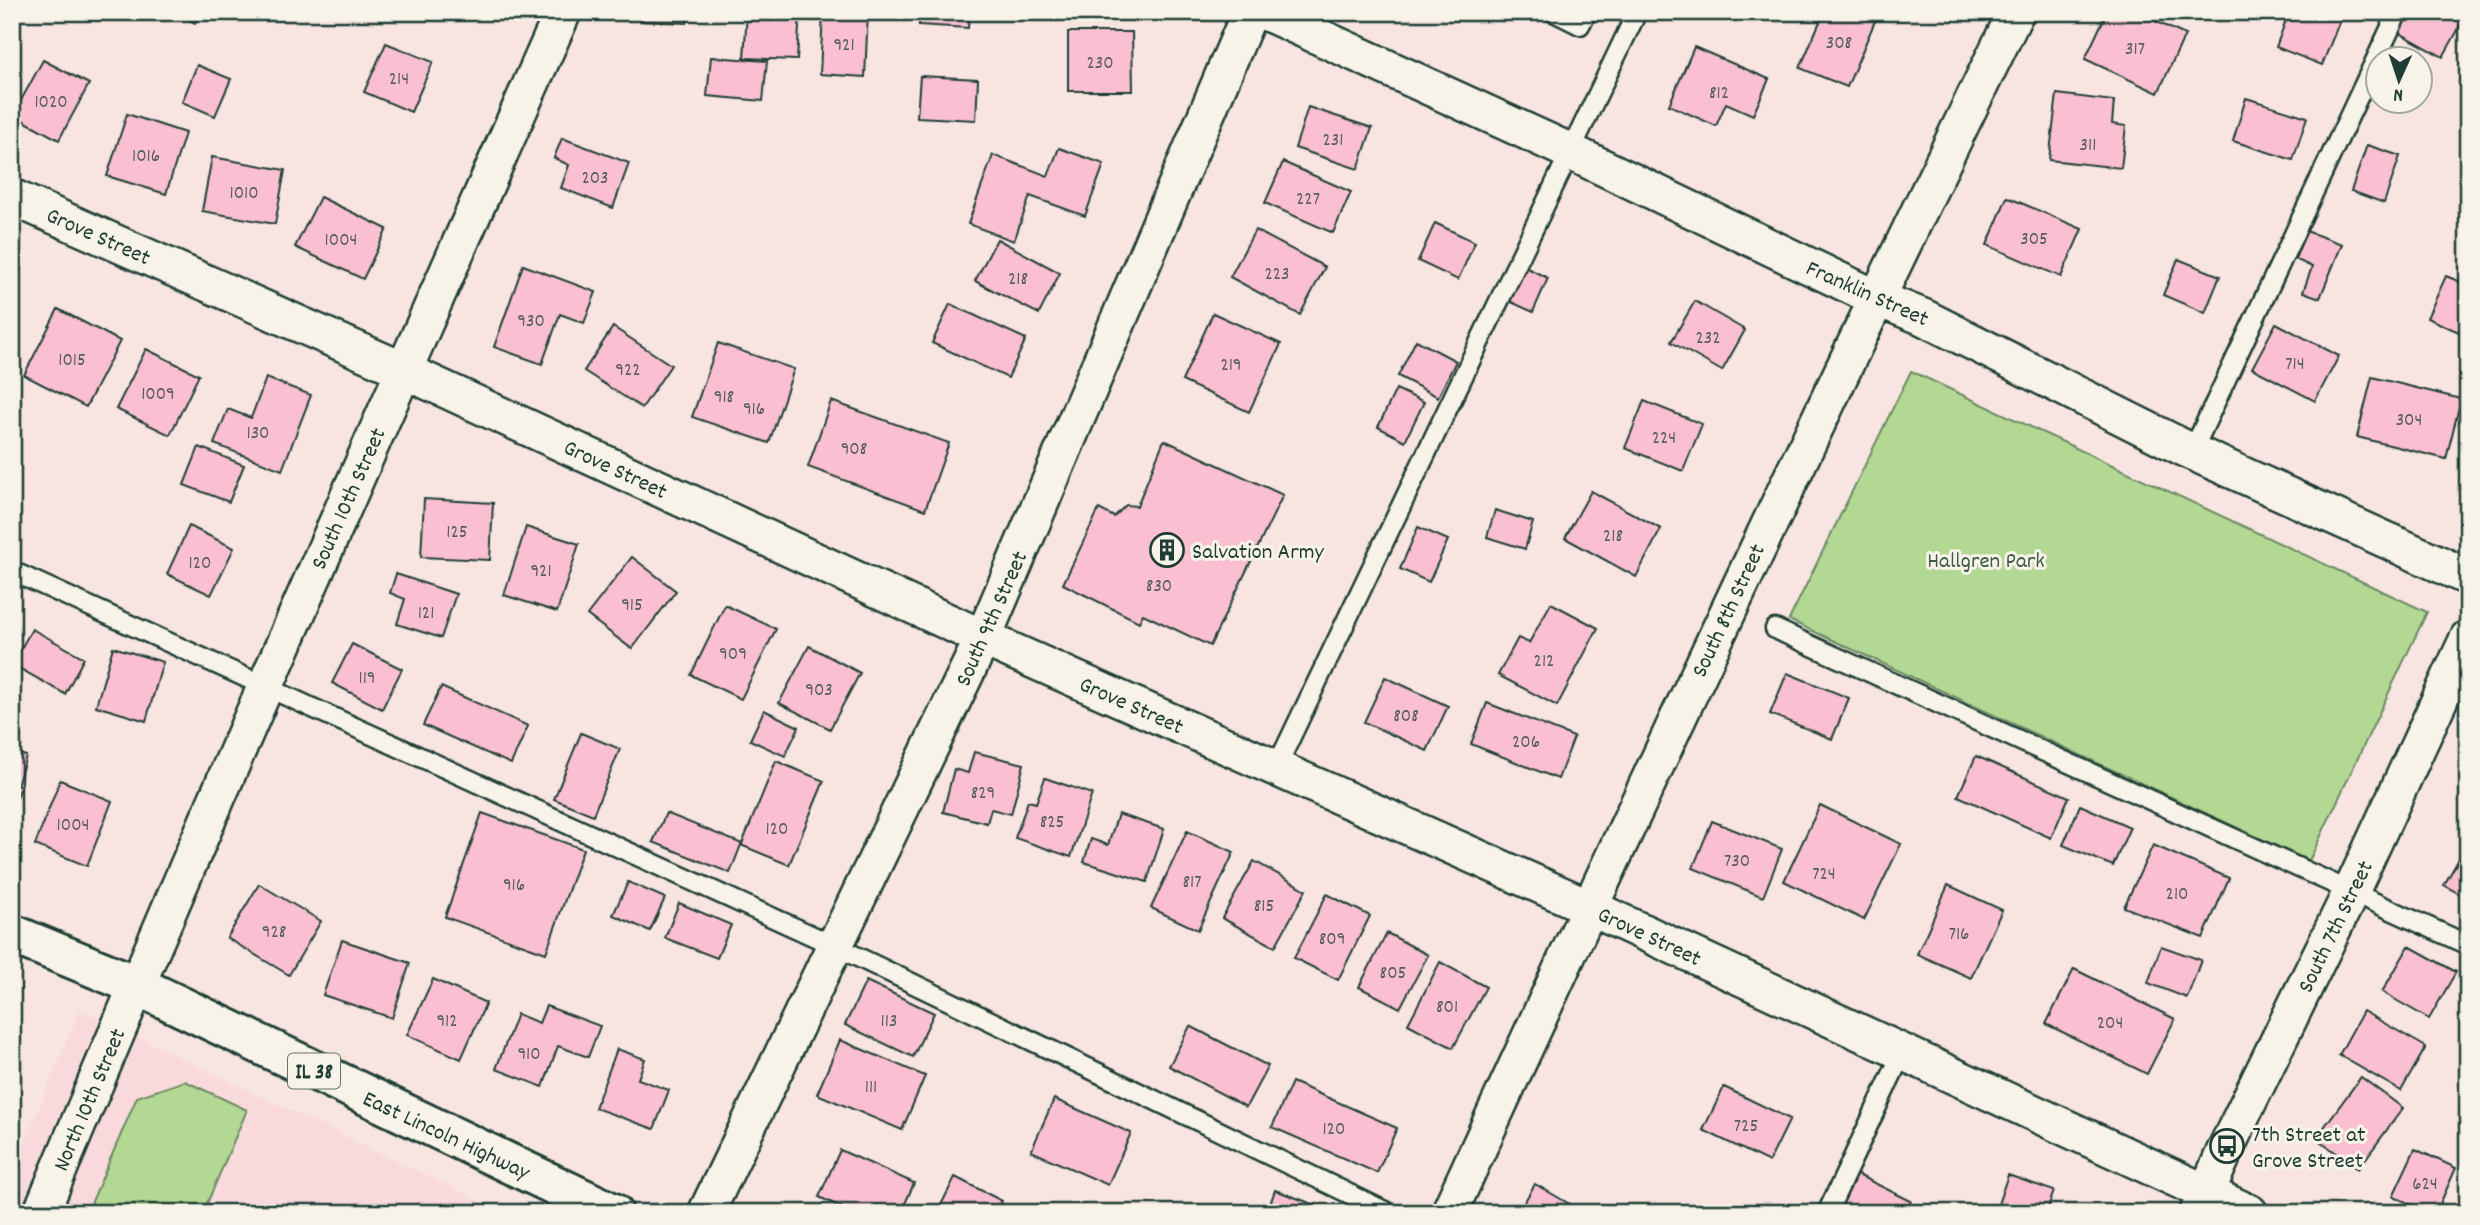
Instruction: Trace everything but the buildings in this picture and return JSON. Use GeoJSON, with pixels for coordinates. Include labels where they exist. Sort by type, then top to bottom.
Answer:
{"type":"FeatureCollection","features":[{"type":"Feature","properties":{"kind":"main road","name":"East Lincoln Highway"},"geometry":{"type":"LineString","coordinates":[[12,934],[136,985],[613,1213]]}},
{"type":"Feature","properties":{"kind":"street","name":"South 10th Street"},"geometry":{"type":"LineString","coordinates":[[136,985],[562,12]]}},
{"type":"Feature","properties":{"kind":"street","name":"South 9th Street"},"geometry":{"type":"LineString","coordinates":[[706,1213],[983,638],[1250,12]]}},
{"type":"Feature","properties":{"kind":"street","name":"Franklin Street"},"geometry":{"type":"LineString","coordinates":[[1265,12],[1572,152],[1876,298],[1923,317],[2192,453],[2468,577]]}},
{"type":"Feature","properties":{"kind":"street","name":"South 8th Street"},"geometry":{"type":"LineString","coordinates":[[1448,1213],[1728,607],[2016,12]]}},
{"type":"Feature","properties":{"kind":"street","name":"Grove Street"},"geometry":{"type":"LineString","coordinates":[[12,197],[403,370],[983,638],[1589,907],[1903,1051],[2203,1203],[2250,1213]]}},
{"type":"Feature","properties":{"kind":"street","name":"South 7th Street"},"geometry":{"type":"LineString","coordinates":[[2203,1203],[2227,1146],[2351,891],[2468,638]]}},
{"type":"Feature","properties":{"kind":"street","name":"North 10th Street"},"geometry":{"type":"LineString","coordinates":[[41,1213],[136,985]]}},
{"type":"Feature","properties":{"kind":"lane"},"geometry":{"type":"LineString","coordinates":[[1554,12],[1580,25],[1587,12]]}},
{"type":"Feature","properties":{"kind":"lane"},"geometry":{"type":"LineString","coordinates":[[1276,768],[1637,12]]}},
{"type":"Feature","properties":{"kind":"lane"},"geometry":{"type":"LineString","coordinates":[[2192,453],[2398,12]]}},
{"type":"Feature","properties":{"kind":"lane"},"geometry":{"type":"LineString","coordinates":[[12,572],[835,946],[1389,1213]]}},
{"type":"Feature","properties":{"kind":"lane"},"geometry":{"type":"LineString","coordinates":[[1775,629],[2468,945]]}},
{"type":"Feature","properties":{"kind":"lane"},"geometry":{"type":"LineString","coordinates":[[1827,1213],[1903,1051]]}},
{"type":"Feature","properties":{"kind":"shaded area"},"geometry":{"type":"Polygon","coordinates":[[[80,1010],[505,1213],[12,1213],[12,1173],[80,1010]]]}},
{"type":"Feature","properties":{"kind":"green space","name":"Hallgren Park"},"geometry":{"type":"Polygon","coordinates":[[[1911,371],[2427,612],[2309,861],[1789,620],[1911,371]]]}},
{"type":"Feature","properties":{"kind":"green space"},"geometry":{"type":"Polygon","coordinates":[[[185,1081],[247,1110],[203,1213],[87,1213],[137,1097],[185,1081]]]}},
{"type":"Feature","properties":{"kind":"place","name":"Salvation Army"},"geometry":{"type":"Point","coordinates":[1167,550]}},
{"type":"Feature","properties":{"kind":"place","name":"7th Street at Grove Street"},"geometry":{"type":"Point","coordinates":[2227,1146]}}]}
